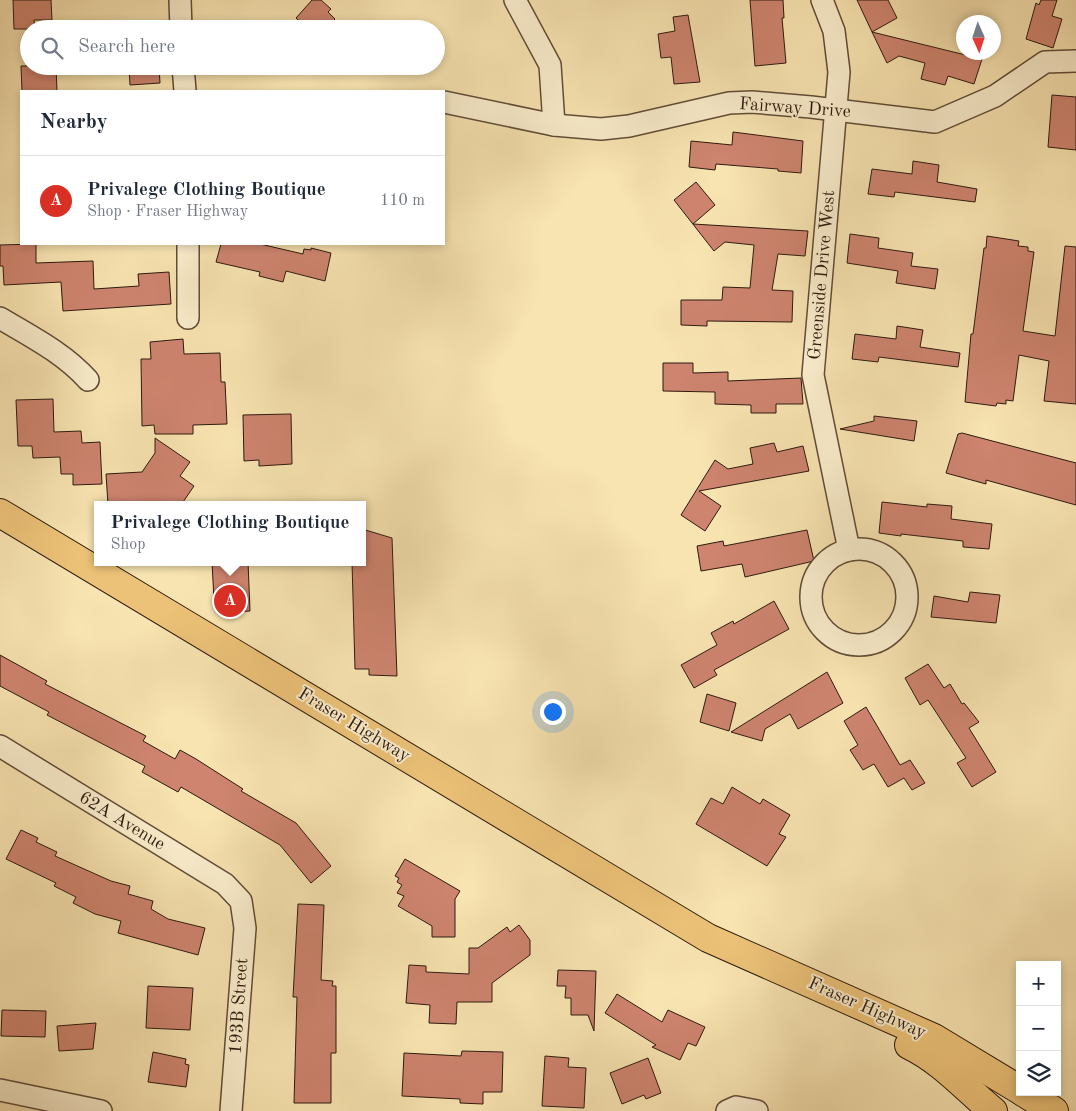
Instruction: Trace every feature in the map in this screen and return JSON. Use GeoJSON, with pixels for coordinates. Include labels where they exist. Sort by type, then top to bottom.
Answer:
{"type":"FeatureCollection","features":[{"type":"Feature","properties":{"kind":"main road","name":"Fraser Highway"},"geometry":{"type":"LineString","coordinates":[[0,513],[708,938],[934,1038],[1016,1088]]}},
{"type":"Feature","properties":{"kind":"main road","name":"Fraser Highway"},"geometry":{"type":"LineString","coordinates":[[708,938],[738,963],[924,1052],[993,1111]]}},
{"type":"Feature","properties":{"kind":"main road","name":"Fraser Highway"},"geometry":{"type":"LineString","coordinates":[[1029,1096],[1054,1111]]}},
{"type":"Feature","properties":{"kind":"street"},"geometry":{"type":"LineString","coordinates":[[180,0],[181,20]]}},
{"type":"Feature","properties":{"kind":"street"},"geometry":{"type":"LineString","coordinates":[[515,0],[550,65],[554,125]]}},
{"type":"Feature","properties":{"kind":"street","name":"Greenside Drive West"},"geometry":{"type":"LineString","coordinates":[[822,0],[834,31],[839,72],[812,375],[849,550]]}},
{"type":"Feature","properties":{"kind":"street","name":"Fairway Drive"},"geometry":{"type":"LineString","coordinates":[[445,102],[554,125],[601,129],[629,126],[729,103],[752,102],[935,122],[995,96],[1045,62],[1076,61]]}},
{"type":"Feature","properties":{"kind":"street"},"geometry":{"type":"LineString","coordinates":[[184,75],[185,90]]}},
{"type":"Feature","properties":{"kind":"street"},"geometry":{"type":"LineString","coordinates":[[188,245],[188,318]]}},
{"type":"Feature","properties":{"kind":"street"},"geometry":{"type":"LineString","coordinates":[[0,318],[61,356],[76,367],[88,380]]}},
{"type":"Feature","properties":{"kind":"street"},"geometry":{"type":"LineString","coordinates":[[865,549],[881,554],[894,563],[903,577],[907,592],[906,608],[900,623],[889,635],[875,642],[859,645],[844,643],[830,635],[819,624],[813,610],[811,594],[814,579],[822,565],[835,556],[849,550],[865,549]]}},
{"type":"Feature","properties":{"kind":"street","name":"62A Avenue"},"geometry":{"type":"LineString","coordinates":[[0,746],[225,884],[241,901]]}},
{"type":"Feature","properties":{"kind":"street","name":"193B Street"},"geometry":{"type":"LineString","coordinates":[[231,1111],[246,928],[241,901]]}},
{"type":"Feature","properties":{"kind":"street"},"geometry":{"type":"LineString","coordinates":[[0,1090],[101,1111]]}},
{"type":"Feature","properties":{"kind":"street"},"geometry":{"type":"LineString","coordinates":[[728,1111],[736,1107],[757,1111]]}},
{"type":"Feature","properties":{"kind":"building"},"geometry":{"type":"Polygon","coordinates":[[[13,0],[51,0],[52,20],[20,20],[20,29],[14,29],[13,0]]]}},
{"type":"Feature","properties":{"kind":"building"},"geometry":{"type":"Polygon","coordinates":[[[312,0],[321,0],[331,9],[328,12],[335,19],[298,20],[296,18],[312,0]]]}},
{"type":"Feature","properties":{"kind":"building"},"geometry":{"type":"Polygon","coordinates":[[[750,0],[783,0],[784,18],[782,18],[786,63],[755,66],[750,0]]]}},
{"type":"Feature","properties":{"kind":"building"},"geometry":{"type":"Polygon","coordinates":[[[857,0],[888,0],[897,18],[872,32],[857,0]]]}},
{"type":"Feature","properties":{"kind":"building"},"geometry":{"type":"Polygon","coordinates":[[[1041,0],[1057,0],[1052,16],[1062,19],[1053,48],[1026,39],[1036,3],[1039,5],[1041,0]]]}},
{"type":"Feature","properties":{"kind":"building"},"geometry":{"type":"Polygon","coordinates":[[[688,15],[700,82],[674,84],[671,57],[661,58],[658,34],[675,31],[673,17],[688,15]]]}},
{"type":"Feature","properties":{"kind":"building"},"geometry":{"type":"Polygon","coordinates":[[[872,32],[956,53],[956,60],[982,60],[974,84],[948,76],[945,85],[921,79],[925,63],[899,56],[887,63],[872,32]]]}},
{"type":"Feature","properties":{"kind":"building"},"geometry":{"type":"Polygon","coordinates":[[[21,75],[56,75],[57,90],[22,90],[21,75]]]}},
{"type":"Feature","properties":{"kind":"building"},"geometry":{"type":"Polygon","coordinates":[[[129,75],[160,75],[160,83],[130,85],[129,75]]]}},
{"type":"Feature","properties":{"kind":"building"},"geometry":{"type":"Polygon","coordinates":[[[1052,95],[1076,97],[1076,150],[1048,147],[1052,95]]]}},
{"type":"Feature","properties":{"kind":"building"},"geometry":{"type":"Polygon","coordinates":[[[733,132],[803,141],[801,173],[778,171],[778,169],[716,164],[715,170],[689,167],[691,141],[732,145],[733,132]]]}},
{"type":"Feature","properties":{"kind":"building"},"geometry":{"type":"Polygon","coordinates":[[[913,161],[939,165],[937,182],[977,189],[975,202],[895,192],[894,197],[868,194],[872,169],[912,174],[913,161]]]}},
{"type":"Feature","properties":{"kind":"building"},"geometry":{"type":"Polygon","coordinates":[[[696,182],[715,205],[693,224],[808,231],[805,256],[778,254],[772,290],[793,291],[792,322],[707,321],[707,326],[681,325],[681,300],[722,300],[723,287],[750,288],[754,245],[725,242],[714,251],[674,200],[696,182]]]}},
{"type":"Feature","properties":{"kind":"building"},"geometry":{"type":"Polygon","coordinates":[[[850,234],[879,238],[878,248],[913,253],[911,266],[938,269],[935,289],[896,283],[898,271],[847,263],[850,234]]]}},
{"type":"Feature","properties":{"kind":"building"},"geometry":{"type":"Polygon","coordinates":[[[987,236],[1019,241],[1018,246],[1028,247],[1028,251],[1034,252],[1023,331],[1055,336],[1065,246],[1076,247],[1076,404],[1044,401],[1049,361],[1019,355],[1013,401],[1006,400],[1006,404],[997,403],[996,406],[965,402],[971,334],[973,334],[987,236]]]}},
{"type":"Feature","properties":{"kind":"building"},"geometry":{"type":"Polygon","coordinates":[[[0,245],[36,245],[36,263],[93,261],[94,289],[139,286],[138,274],[169,272],[171,304],[63,311],[61,282],[4,285],[3,266],[0,266],[0,245]]]}},
{"type":"Feature","properties":{"kind":"building"},"geometry":{"type":"Polygon","coordinates":[[[221,245],[264,245],[303,254],[304,249],[311,250],[311,248],[331,253],[325,281],[286,271],[283,282],[259,276],[260,272],[216,262],[221,245]]]}},
{"type":"Feature","properties":{"kind":"building"},"geometry":{"type":"Polygon","coordinates":[[[897,326],[923,330],[920,347],[960,353],[958,367],[879,357],[878,362],[852,359],[855,334],[896,339],[897,326]]]}},
{"type":"Feature","properties":{"kind":"building"},"geometry":{"type":"Polygon","coordinates":[[[183,339],[184,354],[220,353],[221,382],[225,382],[227,424],[193,425],[193,434],[155,434],[154,425],[142,426],[141,359],[151,359],[150,342],[183,339]]]}},
{"type":"Feature","properties":{"kind":"building"},"geometry":{"type":"Polygon","coordinates":[[[663,363],[693,363],[693,373],[728,372],[728,381],[801,378],[803,404],[776,404],[776,413],[751,413],[751,405],[715,404],[715,392],[663,391],[663,363]]]}},
{"type":"Feature","properties":{"kind":"building"},"geometry":{"type":"Polygon","coordinates":[[[53,399],[54,432],[81,431],[82,443],[100,442],[102,484],[73,485],[73,474],[61,474],[60,457],[33,458],[32,446],[18,446],[16,400],[53,399]]]}},
{"type":"Feature","properties":{"kind":"building"},"geometry":{"type":"Polygon","coordinates":[[[291,414],[292,464],[259,466],[259,460],[244,461],[243,415],[291,414]]]}},
{"type":"Feature","properties":{"kind":"building"},"geometry":{"type":"Polygon","coordinates":[[[874,416],[917,421],[914,441],[840,429],[874,421],[874,416]]]}},
{"type":"Feature","properties":{"kind":"building"},"geometry":{"type":"Polygon","coordinates":[[[962,433],[1076,463],[1076,505],[986,480],[986,484],[946,473],[958,434],[962,433]]]}},
{"type":"Feature","properties":{"kind":"building"},"geometry":{"type":"Polygon","coordinates":[[[155,438],[190,462],[180,476],[194,486],[184,501],[108,501],[106,474],[142,472],[155,453],[155,438]]]}},
{"type":"Feature","properties":{"kind":"building"},"geometry":{"type":"Polygon","coordinates":[[[774,443],[777,452],[803,446],[809,471],[699,491],[721,506],[705,531],[681,515],[715,460],[728,469],[753,464],[750,448],[774,443]]]}},
{"type":"Feature","properties":{"kind":"building"},"geometry":{"type":"Polygon","coordinates":[[[882,502],[927,507],[927,504],[952,506],[951,519],[992,524],[989,549],[963,547],[963,541],[879,533],[882,502]]]}},
{"type":"Feature","properties":{"kind":"building"},"geometry":{"type":"Polygon","coordinates":[[[366,530],[392,538],[397,676],[369,675],[369,669],[355,669],[352,566],[366,566],[366,530]]]}},
{"type":"Feature","properties":{"kind":"building"},"geometry":{"type":"Polygon","coordinates":[[[807,530],[814,561],[745,577],[742,564],[701,571],[697,546],[723,541],[724,546],[807,530]]]}},
{"type":"Feature","properties":{"kind":"building"},"geometry":{"type":"Polygon","coordinates":[[[212,566],[248,566],[250,611],[233,612],[214,600],[212,566]]]}},
{"type":"Feature","properties":{"kind":"building"},"geometry":{"type":"Polygon","coordinates":[[[970,592],[1000,595],[996,623],[931,617],[934,596],[968,602],[970,592]]]}},
{"type":"Feature","properties":{"kind":"building"},"geometry":{"type":"Polygon","coordinates":[[[774,601],[789,629],[714,670],[717,675],[694,688],[681,665],[717,645],[711,633],[733,621],[734,624],[774,601]]]}},
{"type":"Feature","properties":{"kind":"building"},"geometry":{"type":"Polygon","coordinates":[[[0,655],[47,681],[45,684],[146,736],[143,741],[175,759],[180,750],[196,759],[243,789],[241,791],[296,823],[331,866],[311,883],[280,845],[181,787],[178,792],[142,772],[145,766],[47,715],[49,712],[0,686],[0,655]]]}},
{"type":"Feature","properties":{"kind":"building"},"geometry":{"type":"Polygon","coordinates":[[[928,664],[944,688],[950,684],[962,704],[964,703],[979,722],[969,728],[996,772],[972,787],[957,763],[966,758],[928,700],[920,705],[905,678],[928,664]]]}},
{"type":"Feature","properties":{"kind":"building"},"geometry":{"type":"Polygon","coordinates":[[[827,672],[843,703],[798,729],[790,714],[765,729],[762,741],[731,732],[827,672]]]}},
{"type":"Feature","properties":{"kind":"building"},"geometry":{"type":"Polygon","coordinates":[[[707,694],[736,703],[729,731],[700,722],[707,694]]]}},
{"type":"Feature","properties":{"kind":"building"},"geometry":{"type":"Polygon","coordinates":[[[866,707],[900,765],[910,760],[925,783],[912,790],[904,778],[888,787],[874,764],[863,770],[850,750],[858,745],[844,721],[866,707]]]}},
{"type":"Feature","properties":{"kind":"building"},"geometry":{"type":"Polygon","coordinates":[[[732,787],[760,804],[763,799],[790,815],[779,834],[786,837],[767,866],[696,824],[711,798],[723,804],[732,787]]]}},
{"type":"Feature","properties":{"kind":"building"},"geometry":{"type":"Polygon","coordinates":[[[21,830],[38,838],[36,842],[57,852],[55,856],[111,881],[130,886],[128,894],[153,901],[151,909],[168,919],[205,928],[198,955],[118,933],[121,921],[95,914],[73,903],[76,897],[54,886],[56,883],[6,859],[21,830]]]}},
{"type":"Feature","properties":{"kind":"building"},"geometry":{"type":"Polygon","coordinates":[[[405,859],[460,891],[455,899],[455,937],[432,937],[432,926],[398,906],[404,896],[397,893],[402,885],[397,882],[399,878],[395,876],[405,859]]]}},
{"type":"Feature","properties":{"kind":"building"},"geometry":{"type":"Polygon","coordinates":[[[298,904],[324,905],[321,980],[333,981],[332,986],[336,986],[336,1053],[331,1053],[331,1103],[294,1103],[297,997],[293,997],[298,904]]]}},
{"type":"Feature","properties":{"kind":"building"},"geometry":{"type":"Polygon","coordinates":[[[519,925],[530,940],[530,955],[492,983],[492,1002],[457,1002],[456,1024],[429,1023],[430,1005],[406,1003],[409,965],[426,966],[426,972],[469,974],[469,948],[478,948],[507,927],[510,932],[519,925]]]}},
{"type":"Feature","properties":{"kind":"building"},"geometry":{"type":"Polygon","coordinates":[[[558,970],[596,971],[594,1031],[588,1015],[571,1015],[571,998],[565,998],[566,986],[557,986],[558,970]]]}},
{"type":"Feature","properties":{"kind":"building"},"geometry":{"type":"Polygon","coordinates":[[[148,986],[193,988],[190,1030],[146,1028],[148,986]]]}},
{"type":"Feature","properties":{"kind":"building"},"geometry":{"type":"Polygon","coordinates":[[[617,994],[662,1022],[668,1010],[705,1027],[696,1046],[688,1043],[680,1060],[652,1047],[656,1045],[605,1013],[617,994]]]}},
{"type":"Feature","properties":{"kind":"building"},"geometry":{"type":"Polygon","coordinates":[[[2,1010],[46,1011],[45,1037],[1,1036],[2,1010]]]}},
{"type":"Feature","properties":{"kind":"building"},"geometry":{"type":"Polygon","coordinates":[[[96,1023],[93,1049],[59,1051],[57,1026],[96,1023]]]}},
{"type":"Feature","properties":{"kind":"building"},"geometry":{"type":"Polygon","coordinates":[[[462,1051],[503,1052],[502,1092],[483,1092],[483,1104],[460,1103],[460,1099],[402,1096],[404,1053],[461,1056],[462,1051]]]}},
{"type":"Feature","properties":{"kind":"building"},"geometry":{"type":"Polygon","coordinates":[[[153,1052],[186,1059],[185,1064],[189,1065],[186,1087],[148,1082],[153,1052]]]}},
{"type":"Feature","properties":{"kind":"building"},"geometry":{"type":"Polygon","coordinates":[[[545,1056],[569,1058],[568,1067],[586,1068],[584,1108],[542,1106],[545,1056]]]}},
{"type":"Feature","properties":{"kind":"building"},"geometry":{"type":"Polygon","coordinates":[[[648,1058],[661,1093],[646,1099],[644,1095],[622,1104],[610,1073],[648,1058]]]}},
{"type":"Feature","properties":{"kind":"place","name":"Privalege Clothing Boutique"},"geometry":{"type":"Point","coordinates":[230,601]}}]}
